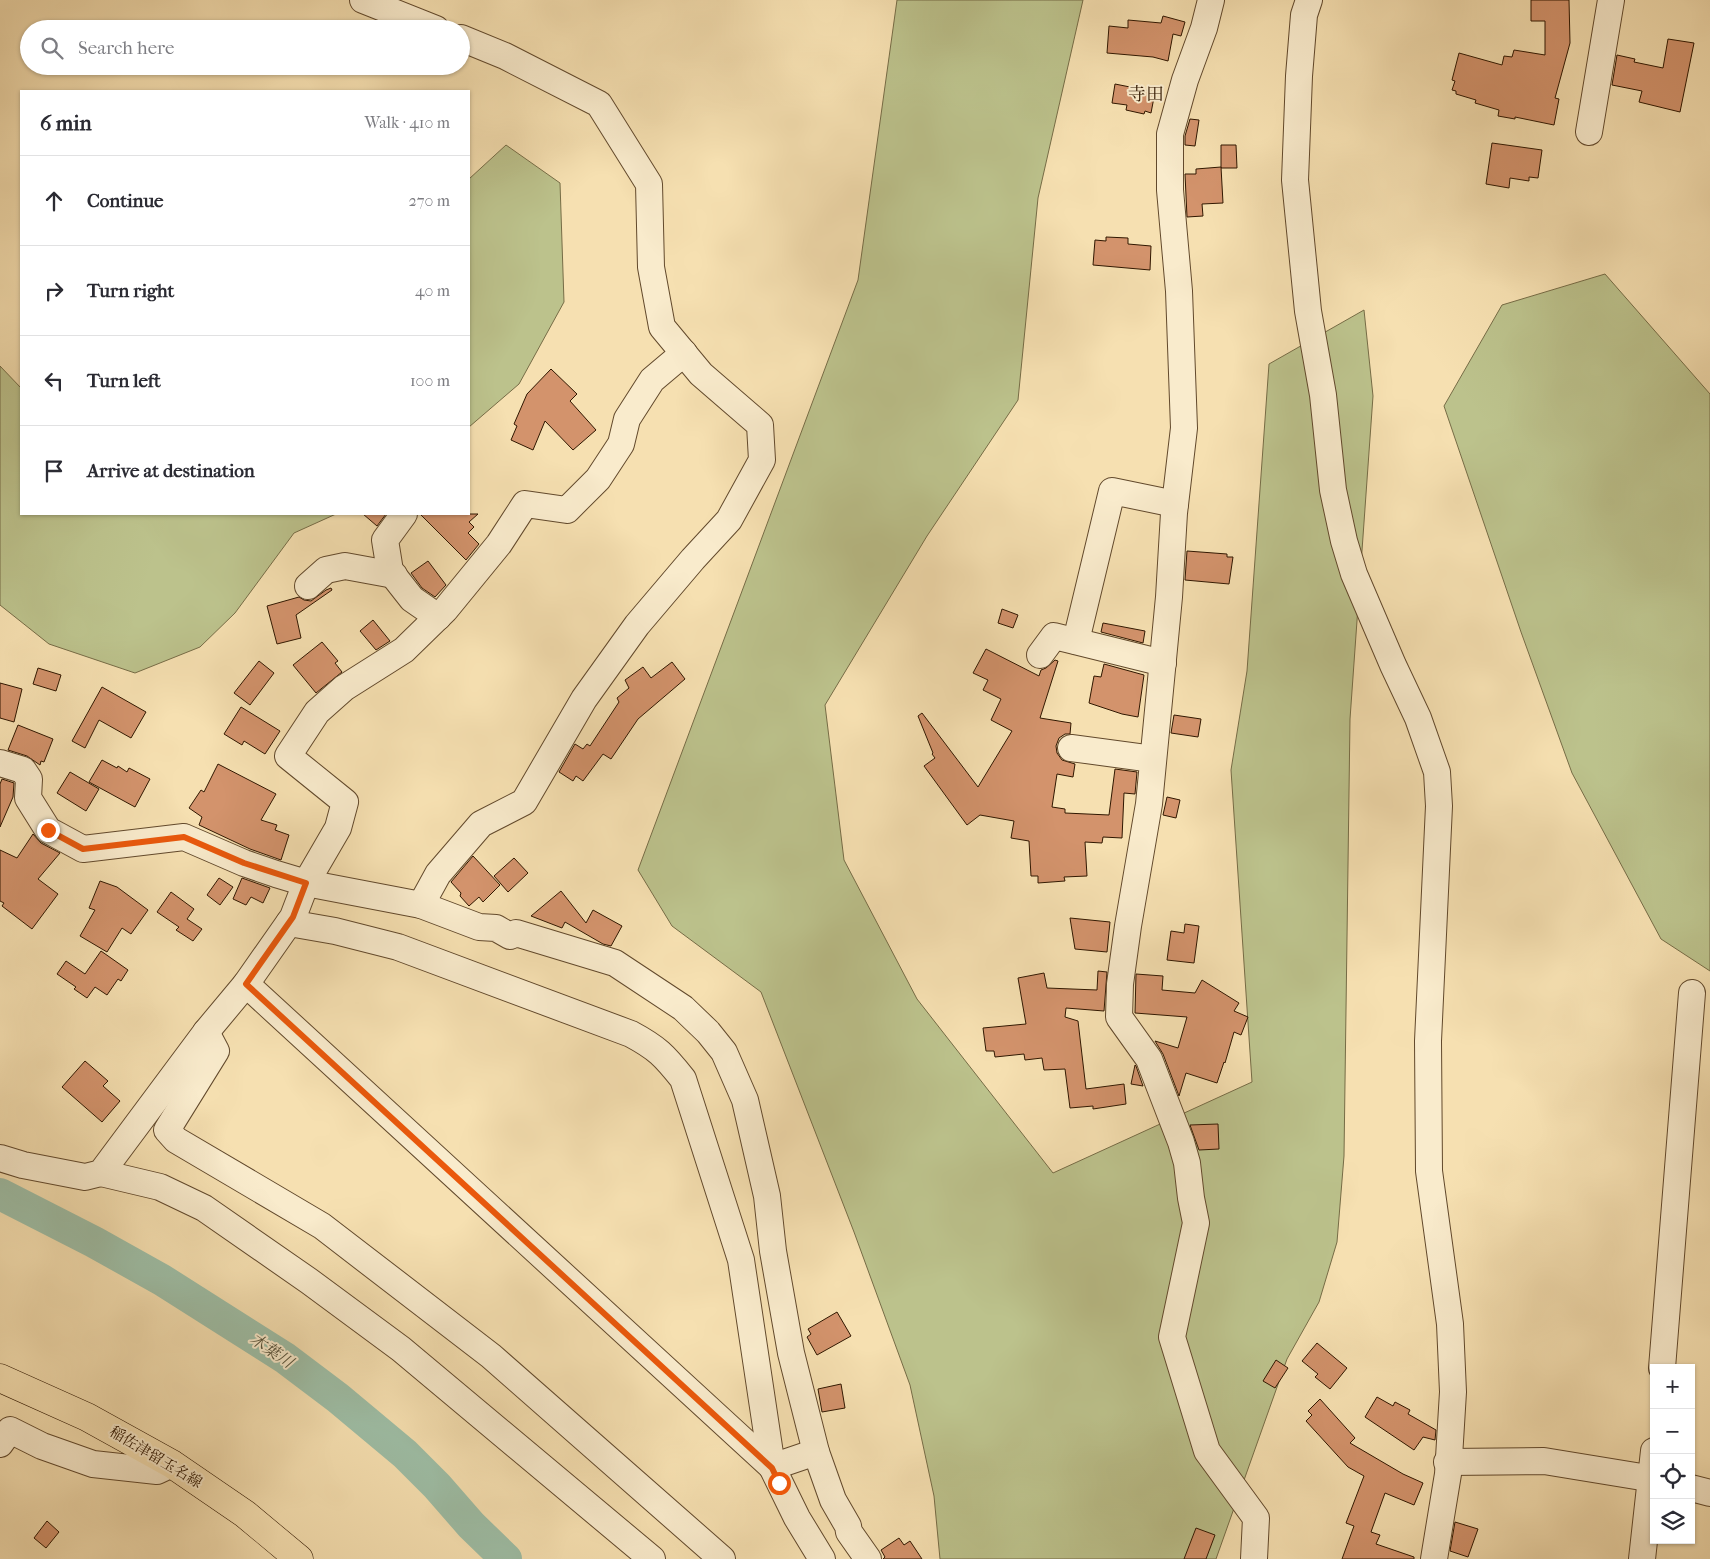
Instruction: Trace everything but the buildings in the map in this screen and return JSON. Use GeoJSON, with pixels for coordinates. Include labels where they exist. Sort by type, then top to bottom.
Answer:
{"type":"FeatureCollection","features":[{"type":"Feature","properties":{"kind":"main road","name":"稲佐津留玉名線"},"geometry":{"type":"LineString","coordinates":[[0,1378],[87,1417],[172,1464],[245,1514],[299,1559]]}},
{"type":"Feature","properties":{"kind":"street"},"geometry":{"type":"LineString","coordinates":[[362,0],[413,20]]}},
{"type":"Feature","properties":{"kind":"street"},"geometry":{"type":"LineString","coordinates":[[1212,0],[1185,80],[1170,134],[1170,190],[1179,291],[1184,428],[1175,504],[1163,663],[1149,804],[1121,974],[1119,1017],[1149,1059],[1181,1142],[1187,1163],[1196,1223],[1172,1337],[1208,1451],[1256,1518],[1254,1559]]}},
{"type":"Feature","properties":{"kind":"street"},"geometry":{"type":"LineString","coordinates":[[1310,0],[1304,15],[1299,76],[1295,180],[1308,311],[1323,394],[1333,490],[1344,541],[1354,574],[1418,718],[1437,772],[1438,806],[1428,1041],[1429,1171],[1450,1324],[1453,1392],[1447,1462],[1448,1474],[1434,1559]]}},
{"type":"Feature","properties":{"kind":"street"},"geometry":{"type":"LineString","coordinates":[[1589,132],[1611,0]]}},
{"type":"Feature","properties":{"kind":"street"},"geometry":{"type":"LineString","coordinates":[[421,905],[438,874],[480,824],[524,802],[584,699],[637,625],[693,558],[729,520],[762,460],[760,424],[701,374],[662,327],[651,267],[649,184],[599,104],[505,56],[470,42]]}},
{"type":"Feature","properties":{"kind":"street"},"geometry":{"type":"LineString","coordinates":[[101,1173],[206,1032],[246,984],[289,924],[306,883],[338,828],[345,802],[288,756],[318,712],[344,688],[404,650],[438,617],[499,544],[525,504],[567,510],[598,479],[621,444],[627,419],[652,380],[684,354]]}},
{"type":"Feature","properties":{"kind":"street"},"geometry":{"type":"LineString","coordinates":[[1076,641],[1112,491],[1175,504]]}},
{"type":"Feature","properties":{"kind":"street"},"geometry":{"type":"LineString","coordinates":[[403,515],[385,540],[390,571],[412,599],[438,617]]}},
{"type":"Feature","properties":{"kind":"street"},"geometry":{"type":"LineString","coordinates":[[308,586],[326,570],[345,566],[394,575]]}},
{"type":"Feature","properties":{"kind":"street"},"geometry":{"type":"LineString","coordinates":[[1040,655],[1054,636],[1163,663]]}},
{"type":"Feature","properties":{"kind":"street"},"geometry":{"type":"LineString","coordinates":[[1071,748],[1153,759]]}},
{"type":"Feature","properties":{"kind":"street"},"geometry":{"type":"LineString","coordinates":[[0,763],[23,770],[28,779],[28,798],[48,830],[83,849],[184,837],[244,863],[306,883],[421,905],[479,927],[496,928],[510,936],[516,933],[614,964],[683,1008],[708,1032],[724,1052],[745,1100],[767,1196],[772,1252],[791,1353],[816,1452],[833,1500],[848,1526],[849,1532],[868,1559]]}},
{"type":"Feature","properties":{"kind":"street"},"geometry":{"type":"LineString","coordinates":[[289,924],[335,931],[407,950],[631,1034],[663,1055],[683,1078],[741,1260],[772,1468],[797,1518],[822,1559]]}},
{"type":"Feature","properties":{"kind":"street"},"geometry":{"type":"LineString","coordinates":[[246,984],[772,1468]]}},
{"type":"Feature","properties":{"kind":"street"},"geometry":{"type":"LineString","coordinates":[[1662,1364],[1692,993]]}},
{"type":"Feature","properties":{"kind":"street"},"geometry":{"type":"LineString","coordinates":[[206,1032],[216,1051],[167,1130],[176,1140],[330,1232],[491,1356],[722,1559]]}},
{"type":"Feature","properties":{"kind":"street"},"geometry":{"type":"LineString","coordinates":[[0,1158],[23,1165],[85,1178],[101,1173],[160,1187],[204,1208],[401,1349],[652,1559]]}},
{"type":"Feature","properties":{"kind":"street"},"geometry":{"type":"LineString","coordinates":[[3,1433],[93,1464],[157,1471],[172,1464]]}},
{"type":"Feature","properties":{"kind":"street"},"geometry":{"type":"LineString","coordinates":[[772,1468],[816,1452]]}},
{"type":"Feature","properties":{"kind":"street"},"geometry":{"type":"LineString","coordinates":[[1447,1462],[1544,1461],[1650,1479]]}},
{"type":"Feature","properties":{"kind":"street"},"geometry":{"type":"LineString","coordinates":[[1695,1489],[1710,1493]]}},
{"type":"Feature","properties":{"kind":"street"},"geometry":{"type":"LineString","coordinates":[[1642,1559],[1650,1495]]}},
{"type":"Feature","properties":{"kind":"green space"},"geometry":{"type":"Polygon","coordinates":[[[897,0],[1083,0],[1038,198],[1018,400],[927,536],[825,705],[844,860],[917,999],[1053,1173],[1252,1082],[1231,770],[1247,671],[1269,364],[1364,310],[1373,396],[1350,719],[1344,1156],[1337,1242],[1319,1302],[1287,1359],[1216,1559],[940,1559],[934,1496],[910,1385],[854,1232],[761,992],[672,926],[638,870],[858,280],[897,0]]]}},
{"type":"Feature","properties":{"kind":"green space"},"geometry":{"type":"Polygon","coordinates":[[[506,145],[560,183],[564,302],[519,384],[470,426],[470,178],[506,145]]]}},
{"type":"Feature","properties":{"kind":"green space"},"geometry":{"type":"Polygon","coordinates":[[[1605,274],[1710,394],[1710,971],[1661,939],[1572,773],[1521,632],[1444,406],[1502,305],[1605,274]]]}},
{"type":"Feature","properties":{"kind":"green space"},"geometry":{"type":"Polygon","coordinates":[[[0,366],[20,387],[20,515],[334,515],[294,533],[235,613],[200,647],[135,673],[49,644],[0,605],[0,366]]]}},
{"type":"Feature","properties":{"kind":"waterway","name":"木葉川"},"geometry":{"type":"LineString","coordinates":[[0,1194],[94,1242],[162,1280],[285,1358],[338,1398],[405,1454],[437,1486],[471,1525],[506,1559]]}},
{"type":"Feature","properties":{"kind":"district","name":"寺田"},"geometry":{"type":"Point","coordinates":[1146,94]}},
{"type":"Feature","properties":{"kind":"route"},"geometry":{"type":"LineString","coordinates":[[48,830],[83,849],[184,837],[244,863],[306,883],[293,917],[246,984],[772,1468],[779,1483]]}}]}
